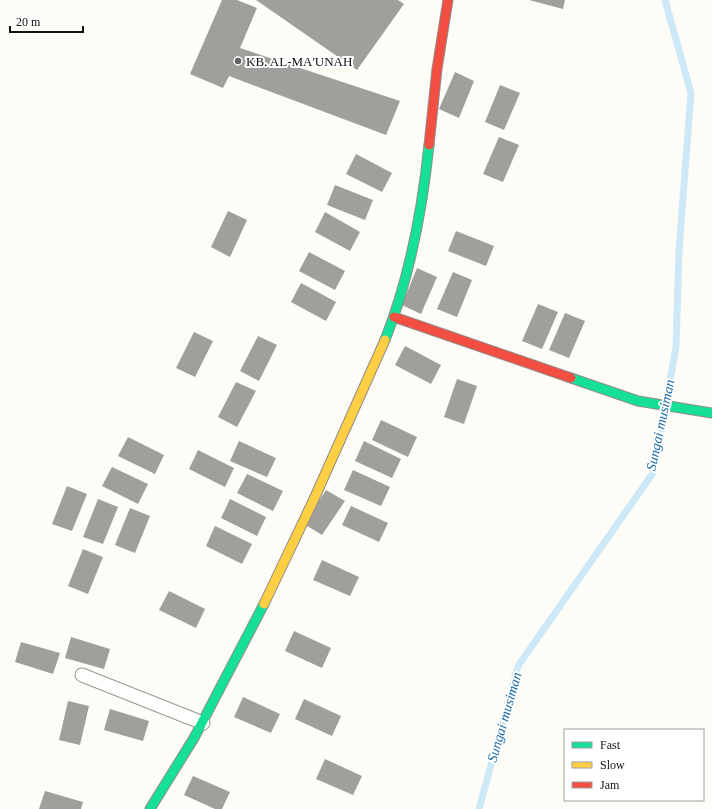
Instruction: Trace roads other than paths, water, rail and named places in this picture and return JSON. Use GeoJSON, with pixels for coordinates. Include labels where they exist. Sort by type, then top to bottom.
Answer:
{"type":"FeatureCollection","features":[{"type":"Feature","properties":{"kind":"street"},"geometry":{"type":"LineString","coordinates":[[150,809],[168,784],[203,723],[262,610],[313,502],[394,317],[407,277],[416,240],[433,94],[448,0]]}},
{"type":"Feature","properties":{"kind":"street"},"geometry":{"type":"LineString","coordinates":[[394,317],[638,401],[712,413]]}},
{"type":"Feature","properties":{"kind":"lane"},"geometry":{"type":"LineString","coordinates":[[82,675],[203,723]]}},
{"type":"Feature","properties":{"kind":"waterway","name":"Sungai musiman"},"geometry":{"type":"LineString","coordinates":[[479,809],[518,666],[653,473],[676,347],[679,250],[691,93],[665,0]]}},
{"type":"Feature","properties":{"kind":"place","name":"KB. AL-MA'UNAH"},"geometry":{"type":"Point","coordinates":[238,61]}}]}
